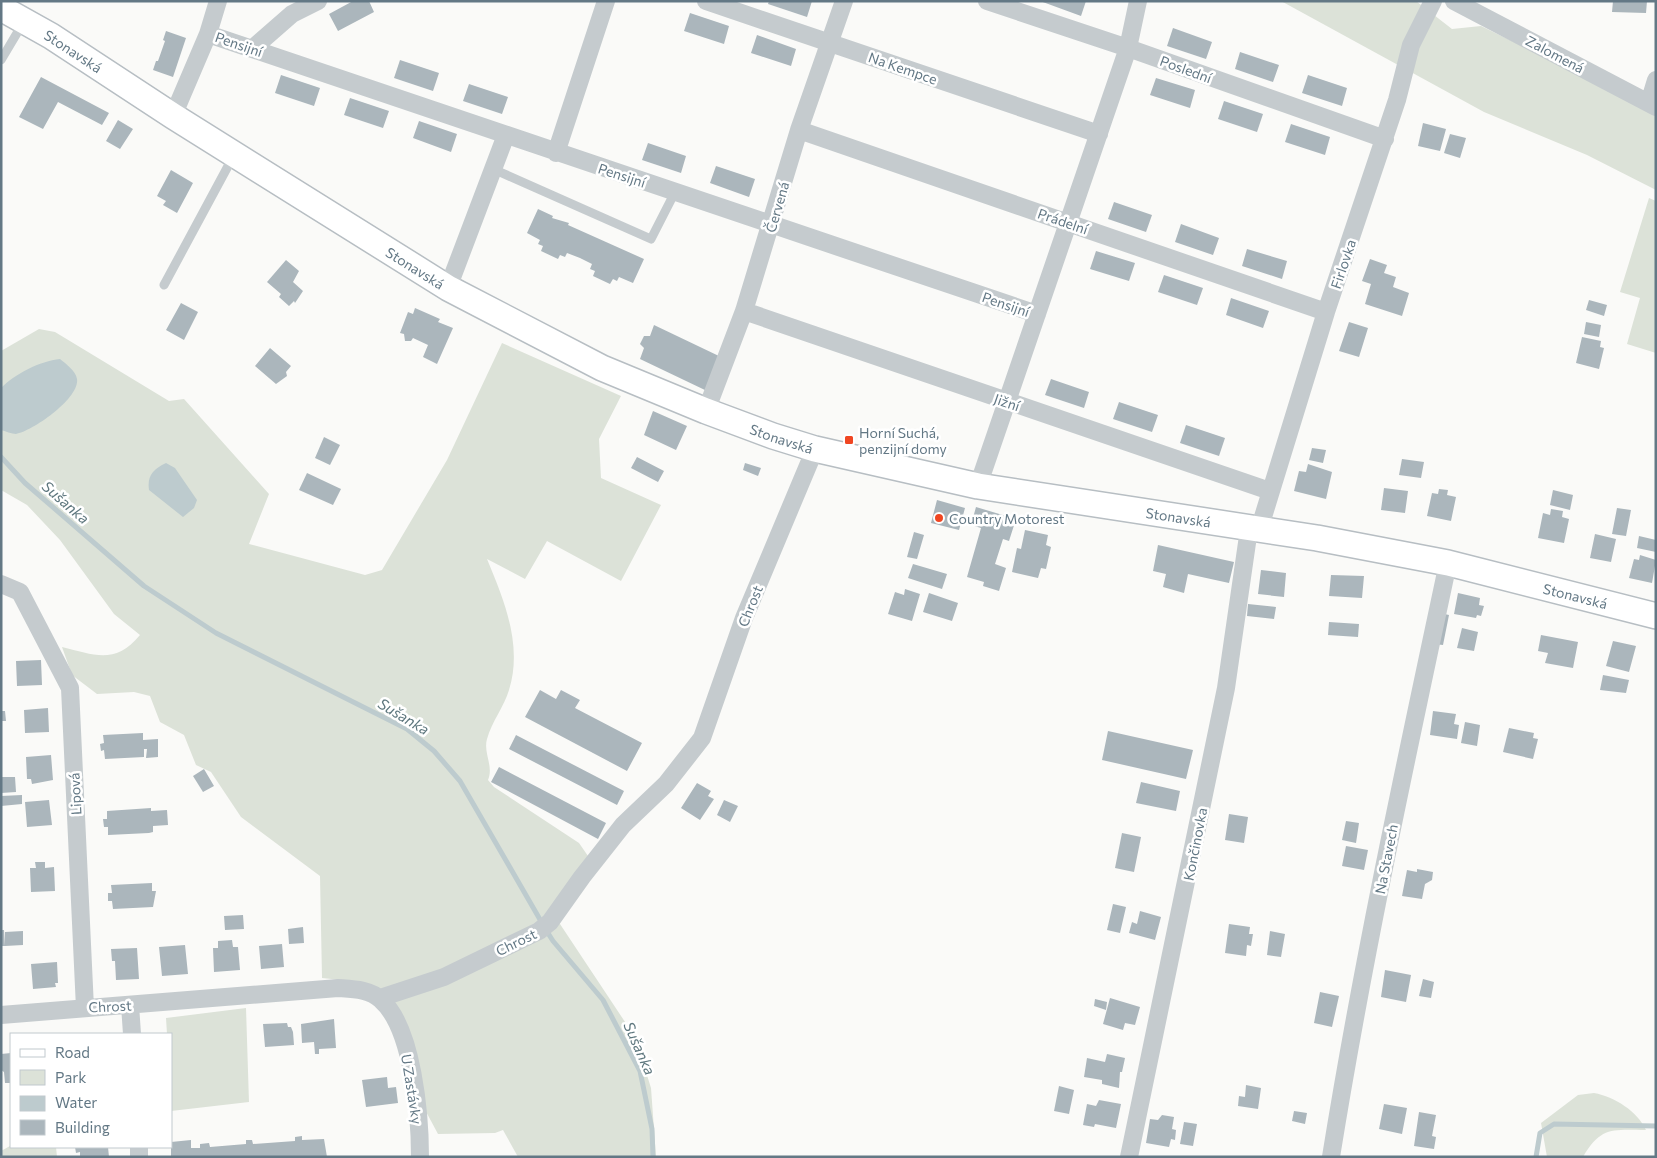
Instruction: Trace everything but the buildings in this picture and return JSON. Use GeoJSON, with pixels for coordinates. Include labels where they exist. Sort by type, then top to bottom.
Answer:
{"type":"FeatureCollection","features":[{"type":"Feature","properties":{"kind":"main road","name":"Stonavská"},"geometry":{"type":"LineString","coordinates":[[1,8],[24,20],[173,116],[448,288],[602,368],[706,412],[814,449],[978,486],[1317,538],[1448,563],[1656,616]]}},
{"type":"Feature","properties":{"kind":"street"},"geometry":{"type":"LineString","coordinates":[[173,116],[208,34],[218,1]]}},
{"type":"Feature","properties":{"kind":"street"},"geometry":{"type":"LineString","coordinates":[[252,49],[292,14],[318,1]]}},
{"type":"Feature","properties":{"kind":"street"},"geometry":{"type":"LineString","coordinates":[[556,153],[606,1]]}},
{"type":"Feature","properties":{"kind":"street","name":"Na Kempce"},"geometry":{"type":"LineString","coordinates":[[706,1],[1099,134]]}},
{"type":"Feature","properties":{"kind":"street","name":"Červená"},"geometry":{"type":"LineString","coordinates":[[706,412],[744,311],[799,130],[831,44],[844,1]]}},
{"type":"Feature","properties":{"kind":"street","name":"Poslední"},"geometry":{"type":"LineString","coordinates":[[987,1],[1128,48],[1385,139]]}},
{"type":"Feature","properties":{"kind":"street"},"geometry":{"type":"LineString","coordinates":[[978,486],[1128,48],[1138,1]]}},
{"type":"Feature","properties":{"kind":"street","name":"Zalomená"},"geometry":{"type":"LineString","coordinates":[[1454,1],[1652,105]]}},
{"type":"Feature","properties":{"kind":"street","name":"Firlovka"},"geometry":{"type":"LineString","coordinates":[[1254,529],[1270,491],[1326,312],[1385,139],[1410,45],[1431,5]]}},
{"type":"Feature","properties":{"kind":"street","name":"Pensijní"},"geometry":{"type":"LineString","coordinates":[[208,34],[1037,314]]}},
{"type":"Feature","properties":{"kind":"street"},"geometry":{"type":"LineString","coordinates":[[1652,105],[1656,80]]}},
{"type":"Feature","properties":{"kind":"street","name":"Prádelní"},"geometry":{"type":"LineString","coordinates":[[799,130],[1326,312]]}},
{"type":"Feature","properties":{"kind":"street"},"geometry":{"type":"LineString","coordinates":[[448,288],[506,135]]}},
{"type":"Feature","properties":{"kind":"street","name":"Jižní"},"geometry":{"type":"LineString","coordinates":[[744,311],[1270,491]]}},
{"type":"Feature","properties":{"kind":"street","name":"Chrost"},"geometry":{"type":"LineString","coordinates":[[1,1015],[338,988],[364,990],[380,998],[444,977],[545,927],[623,825],[666,784],[702,738],[744,618],[814,449]]}},
{"type":"Feature","properties":{"kind":"street","name":"Končinovka"},"geometry":{"type":"LineString","coordinates":[[1129,1157],[1180,920],[1226,688],[1254,529]]}},
{"type":"Feature","properties":{"kind":"street","name":"Na Stavech"},"geometry":{"type":"LineString","coordinates":[[1331,1157],[1350,1040],[1404,766],[1448,563]]}},
{"type":"Feature","properties":{"kind":"street","name":"Lipová"},"geometry":{"type":"LineString","coordinates":[[1,584],[20,592],[70,688],[86,1008]]}},
{"type":"Feature","properties":{"kind":"street","name":"U Zastávky"},"geometry":{"type":"LineString","coordinates":[[380,998],[391,1010],[408,1056],[418,1114],[420,1157]]}},
{"type":"Feature","properties":{"kind":"street"},"geometry":{"type":"LineString","coordinates":[[130,1005],[132,1033]]}},
{"type":"Feature","properties":{"kind":"lane"},"geometry":{"type":"LineString","coordinates":[[1,60],[24,20]]}},
{"type":"Feature","properties":{"kind":"lane"},"geometry":{"type":"LineString","coordinates":[[164,285],[234,154]]}},
{"type":"Feature","properties":{"kind":"lane"},"geometry":{"type":"LineString","coordinates":[[493,169],[652,238],[675,192]]}},
{"type":"Feature","properties":{"kind":"green space"},"geometry":{"type":"Polygon","coordinates":[[[1281,1],[1416,1],[1452,29],[1481,26],[1656,112],[1656,190],[1587,155],[1484,112],[1281,1]]]}},
{"type":"Feature","properties":{"kind":"green space"},"geometry":{"type":"Polygon","coordinates":[[[1649,198],[1656,201],[1656,353],[1627,344],[1640,298],[1620,292],[1649,198]]]}},
{"type":"Feature","properties":{"kind":"green space"},"geometry":{"type":"Polygon","coordinates":[[[39,329],[55,332],[169,401],[184,399],[269,494],[249,544],[365,575],[382,570],[447,460],[502,343],[621,396],[599,439],[601,478],[661,505],[621,581],[547,541],[525,579],[487,559],[500,590],[510,623],[514,656],[509,690],[489,732],[486,749],[490,770],[488,780],[494,787],[579,843],[588,856],[550,914],[560,924],[635,1037],[651,1088],[656,1157],[518,1157],[503,1130],[495,1133],[438,1134],[423,1106],[415,1051],[360,982],[322,978],[320,876],[241,817],[211,772],[196,765],[184,735],[160,722],[150,696],[134,692],[97,694],[72,675],[62,647],[95,655],[113,654],[122,651],[140,635],[114,614],[60,540],[27,505],[1,490],[1,351],[39,329]]]}},
{"type":"Feature","properties":{"kind":"green space"},"geometry":{"type":"Polygon","coordinates":[[[246,1008],[249,1102],[172,1111],[172,1033],[167,1033],[166,1018],[246,1008]]]}},
{"type":"Feature","properties":{"kind":"green space"},"geometry":{"type":"Polygon","coordinates":[[[1594,1093],[1617,1101],[1637,1117],[1646,1130],[1616,1130],[1602,1135],[1583,1157],[1547,1157],[1541,1123],[1578,1095],[1594,1093]]]}},
{"type":"Feature","properties":{"kind":"green space"},"geometry":{"type":"Polygon","coordinates":[[[10,1146],[10,1148],[56,1148],[57,1157],[1,1157],[1,1151],[10,1146]]]}},
{"type":"Feature","properties":{"kind":"water"},"geometry":{"type":"Polygon","coordinates":[[[60,359],[75,373],[77,379],[76,387],[64,404],[44,420],[24,432],[16,434],[1,430],[1,388],[28,369],[44,362],[60,359]]]}},
{"type":"Feature","properties":{"kind":"water"},"geometry":{"type":"Polygon","coordinates":[[[166,463],[175,468],[197,500],[194,508],[183,517],[149,490],[150,477],[158,468],[166,463]]]}},
{"type":"Feature","properties":{"kind":"waterway","name":"Sušanka"},"geometry":{"type":"LineString","coordinates":[[1,457],[25,483],[144,586],[216,633],[407,729],[434,751],[460,781],[542,923]]}},
{"type":"Feature","properties":{"kind":"waterway","name":"Sušanka"},"geometry":{"type":"LineString","coordinates":[[546,930],[553,941],[603,1000],[640,1071],[652,1129],[653,1157]]}},
{"type":"Feature","properties":{"kind":"waterway"},"geometry":{"type":"LineString","coordinates":[[1536,1157],[1540,1133],[1554,1124],[1656,1126]]}},
{"type":"Feature","properties":{"kind":"place","name":"Horní Suchá, penzijní domy"},"geometry":{"type":"Point","coordinates":[849,440]}},
{"type":"Feature","properties":{"kind":"place","name":"Country Motorest"},"geometry":{"type":"Point","coordinates":[939,518]}}]}
